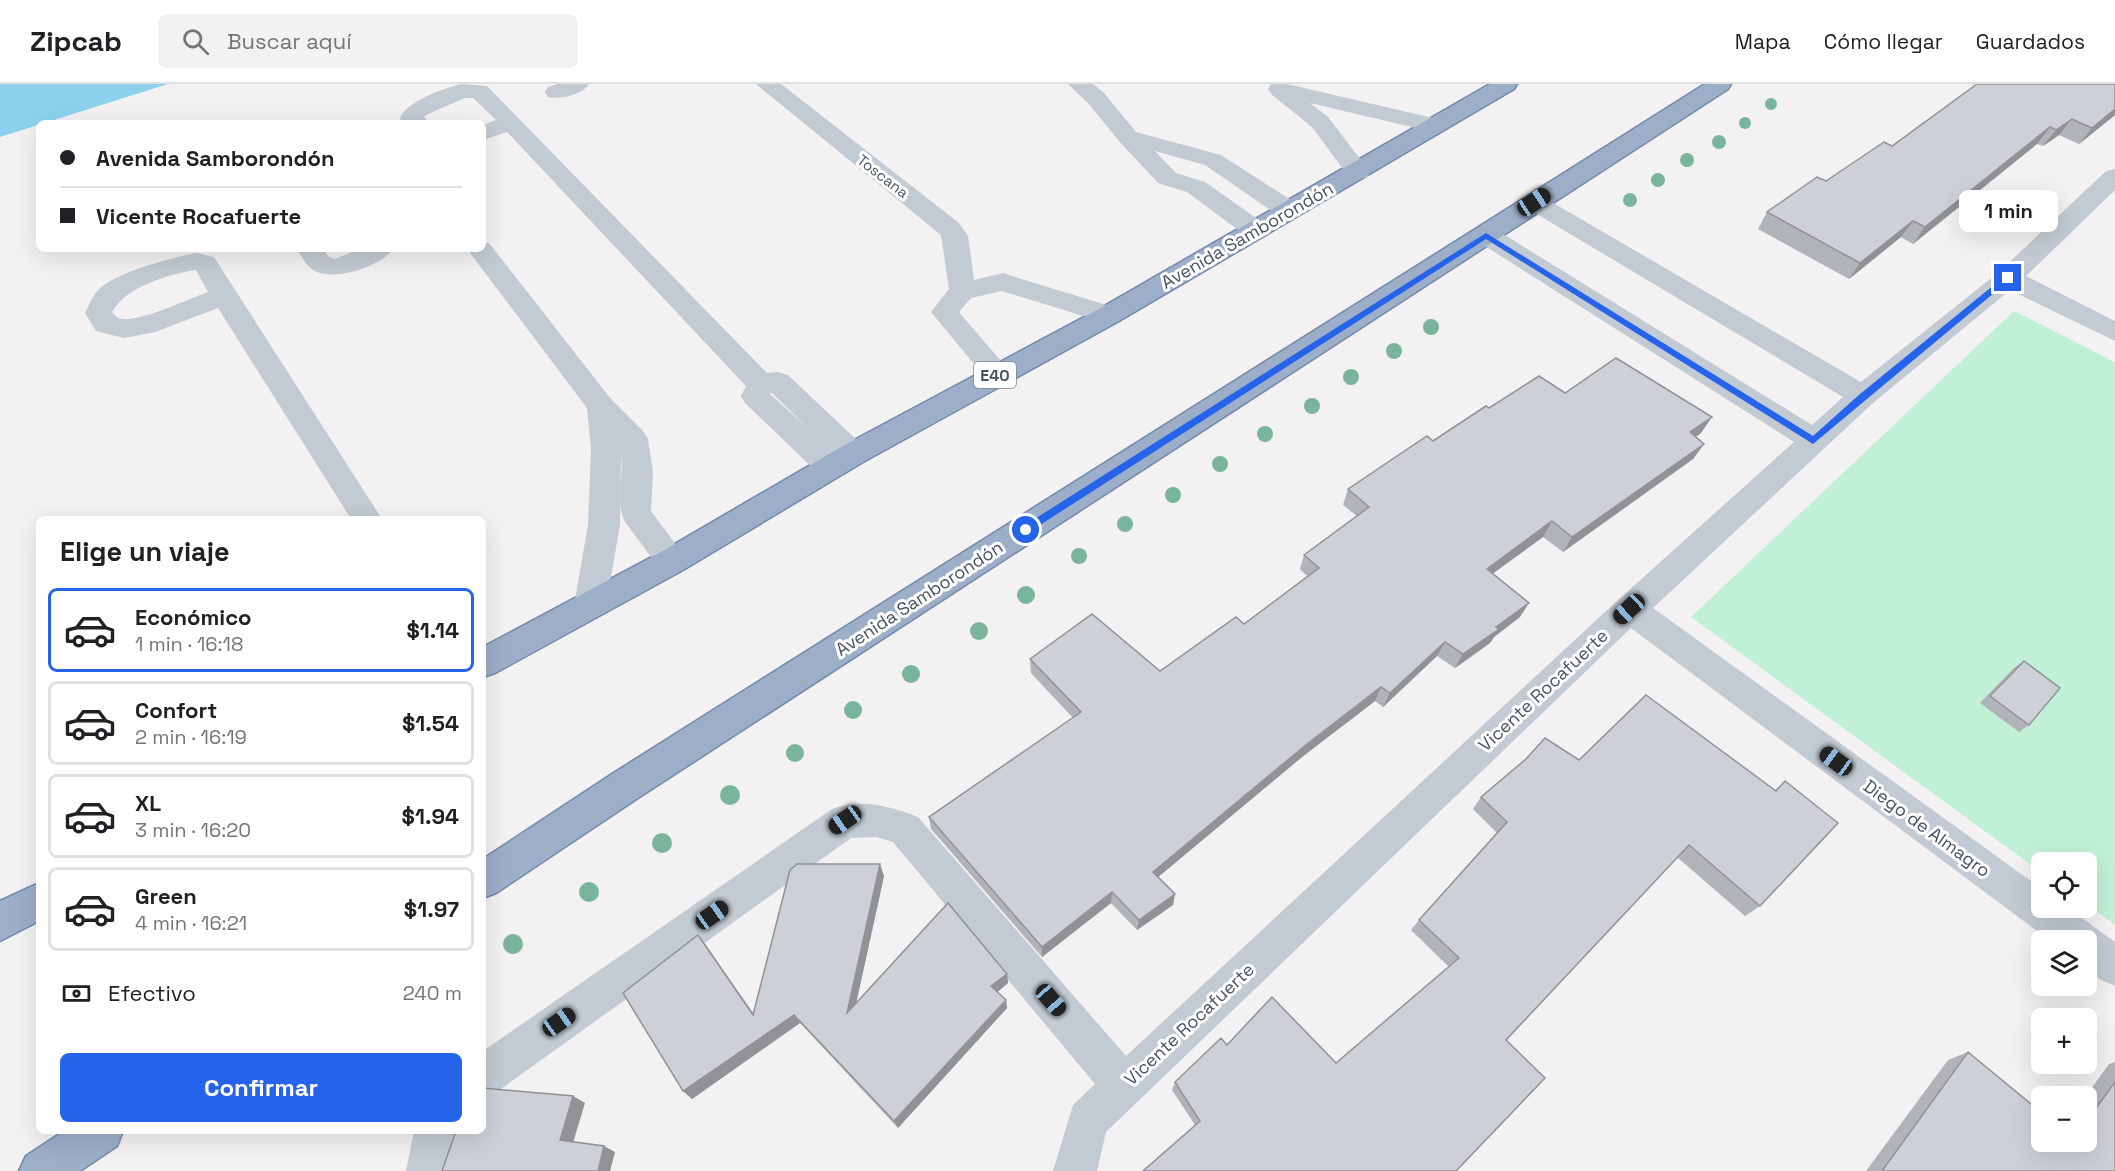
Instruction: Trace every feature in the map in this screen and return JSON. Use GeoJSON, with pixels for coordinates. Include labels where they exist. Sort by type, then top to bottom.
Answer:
{"type":"FeatureCollection","features":[{"type":"Feature","properties":{"kind":"highway","name":"Avenida Samborondón"},"geometry":{"type":"LineString","coordinates":[[486,661],[672,561],[842,461],[1109,315],[1506,84]]}},
{"type":"Feature","properties":{"kind":"highway","name":"Avenida Samborondón"},"geometry":{"type":"LineString","coordinates":[[486,878],[625,786],[1720,84]]}},
{"type":"Feature","properties":{"kind":"highway"},"geometry":{"type":"LineString","coordinates":[[0,922],[36,903]]}},
{"type":"Feature","properties":{"kind":"highway"},"geometry":{"type":"LineString","coordinates":[[41,1171],[97,1134]]}},
{"type":"Feature","properties":{"kind":"street"},"geometry":{"type":"LineString","coordinates":[[556,92],[578,84]]}},
{"type":"Feature","properties":{"kind":"street","name":"Toscana"},"geometry":{"type":"LineString","coordinates":[[767,84],[950,229],[955,236],[962,291]]}},
{"type":"Feature","properties":{"kind":"street"},"geometry":{"type":"LineString","coordinates":[[1079,84],[1096,98],[1127,136],[1167,178],[1199,190],[1254,229]]}},
{"type":"Feature","properties":{"kind":"street"},"geometry":{"type":"LineString","coordinates":[[1274,87],[1432,125]]}},
{"type":"Feature","properties":{"kind":"street"},"geometry":{"type":"LineString","coordinates":[[1274,87],[1320,122],[1358,172]]}},
{"type":"Feature","properties":{"kind":"street"},"geometry":{"type":"LineString","coordinates":[[413,120],[413,114],[418,110],[461,91],[470,89],[479,91],[760,384],[755,396],[842,461]]}},
{"type":"Feature","properties":{"kind":"street"},"geometry":{"type":"LineString","coordinates":[[1326,130],[1361,109]]}},
{"type":"Feature","properties":{"kind":"street"},"geometry":{"type":"LineString","coordinates":[[486,132],[511,122]]}},
{"type":"Feature","properties":{"kind":"street"},"geometry":{"type":"LineString","coordinates":[[1127,136],[1213,160],[1288,210]]}},
{"type":"Feature","properties":{"kind":"street"},"geometry":{"type":"LineString","coordinates":[[1199,190],[1232,173]]}},
{"type":"Feature","properties":{"kind":"street","name":"Vicente Rocafuerte"},"geometry":{"type":"LineString","coordinates":[[1075,1171],[1088,1120],[1629,609],[1863,396],[2008,278],[2115,176]]}},
{"type":"Feature","properties":{"kind":"street"},"geometry":{"type":"LineString","coordinates":[[1534,202],[1863,396]]}},
{"type":"Feature","properties":{"kind":"street"},"geometry":{"type":"LineString","coordinates":[[1486,235],[1813,440]]}},
{"type":"Feature","properties":{"kind":"street"},"geometry":{"type":"LineString","coordinates":[[312,252],[320,264],[328,267],[341,266],[373,252]]}},
{"type":"Feature","properties":{"kind":"street"},"geometry":{"type":"LineString","coordinates":[[482,252],[600,406],[619,422],[633,439],[638,472],[636,514],[672,561]]}},
{"type":"Feature","properties":{"kind":"street"},"geometry":{"type":"LineString","coordinates":[[2008,278],[2115,332]]}},
{"type":"Feature","properties":{"kind":"street"},"geometry":{"type":"LineString","coordinates":[[998,374],[944,312],[962,291],[1003,282],[1109,315]]}},
{"type":"Feature","properties":{"kind":"street"},"geometry":{"type":"LineString","coordinates":[[224,296],[365,516]]}},
{"type":"Feature","properties":{"kind":"street"},"geometry":{"type":"LineString","coordinates":[[590,605],[604,525],[606,448],[600,406]]}},
{"type":"Feature","properties":{"kind":"street","name":"Diego de Almagro"},"geometry":{"type":"LineString","coordinates":[[1629,609],[2066,930]]}},
{"type":"Feature","properties":{"kind":"street"},"geometry":{"type":"LineString","coordinates":[[486,1074],[845,820],[876,820],[905,829],[1124,1086]]}},
{"type":"Feature","properties":{"kind":"street"},"geometry":{"type":"LineString","coordinates":[[2097,953],[2115,966]]}},
{"type":"Feature","properties":{"kind":"street"},"geometry":{"type":"LineString","coordinates":[[428,1171],[434,1134]]}},
{"type":"Feature","properties":{"kind":"green space"},"geometry":{"type":"Polygon","coordinates":[[[2014,311],[2115,362],[2115,925],[2097,912],[2097,852],[2031,852],[2031,865],[1691,617],[2014,311]]]}},
{"type":"Feature","properties":{"kind":"water"},"geometry":{"type":"Polygon","coordinates":[[[0,84],[168,84],[54,120],[36,120],[36,126],[0,137],[0,84]]]}},
{"type":"Feature","properties":{"kind":"building"},"geometry":{"type":"Polygon","coordinates":[[[1977,84],[2115,84],[2115,109],[2092,128],[2072,119],[2056,130],[2050,127],[1925,227],[1913,221],[1860,263],[1767,212],[1817,177],[1826,181],[1884,142],[1892,146],[1977,84]]]}},
{"type":"Feature","properties":{"kind":"building"},"geometry":{"type":"Polygon","coordinates":[[[1616,358],[1712,417],[1690,432],[1704,444],[1572,537],[1552,521],[1487,569],[1529,603],[1496,627],[1499,629],[1463,654],[1445,642],[1390,693],[1381,687],[1307,744],[1153,872],[1175,894],[1139,920],[1112,892],[1042,947],[929,817],[1081,712],[1030,659],[1092,614],[1160,671],[1236,617],[1244,624],[1319,568],[1304,555],[1369,507],[1348,489],[1427,436],[1433,441],[1486,406],[1489,408],[1539,376],[1565,393],[1616,358]]]}},
{"type":"Feature","properties":{"kind":"building"},"geometry":{"type":"Polygon","coordinates":[[[2024,661],[2060,688],[2029,725],[1990,696],[2024,661]]]}},
{"type":"Feature","properties":{"kind":"building"},"geometry":{"type":"Polygon","coordinates":[[[1646,695],[1776,791],[1785,781],[1838,823],[1760,906],[1689,845],[1506,1040],[1545,1078],[1456,1171],[1143,1171],[1200,1121],[1175,1082],[1221,1038],[1227,1045],[1272,997],[1336,1063],[1459,958],[1419,920],[1507,822],[1481,797],[1526,759],[1545,738],[1579,760],[1646,695]]]}},
{"type":"Feature","properties":{"kind":"building"},"geometry":{"type":"Polygon","coordinates":[[[797,864],[880,864],[847,1013],[948,903],[1007,974],[991,986],[1006,1000],[894,1121],[794,1015],[683,1091],[623,993],[698,935],[753,1015],[790,870],[797,864]]]}},
{"type":"Feature","properties":{"kind":"building"},"geometry":{"type":"Polygon","coordinates":[[[1968,1052],[2031,1104],[2031,1152],[2097,1152],[2097,1107],[2115,1082],[2115,1171],[1882,1171],[1968,1052]]]}},
{"type":"Feature","properties":{"kind":"building"},"geometry":{"type":"Polygon","coordinates":[[[486,1088],[573,1096],[560,1140],[604,1146],[598,1171],[442,1171],[455,1134],[486,1134],[486,1088]]]}},
{"type":"Feature","properties":{"kind":"route"},"geometry":{"type":"LineString","coordinates":[[1026,530],[1486,235],[1813,440],[1863,396],[2008,278]]}}]}
